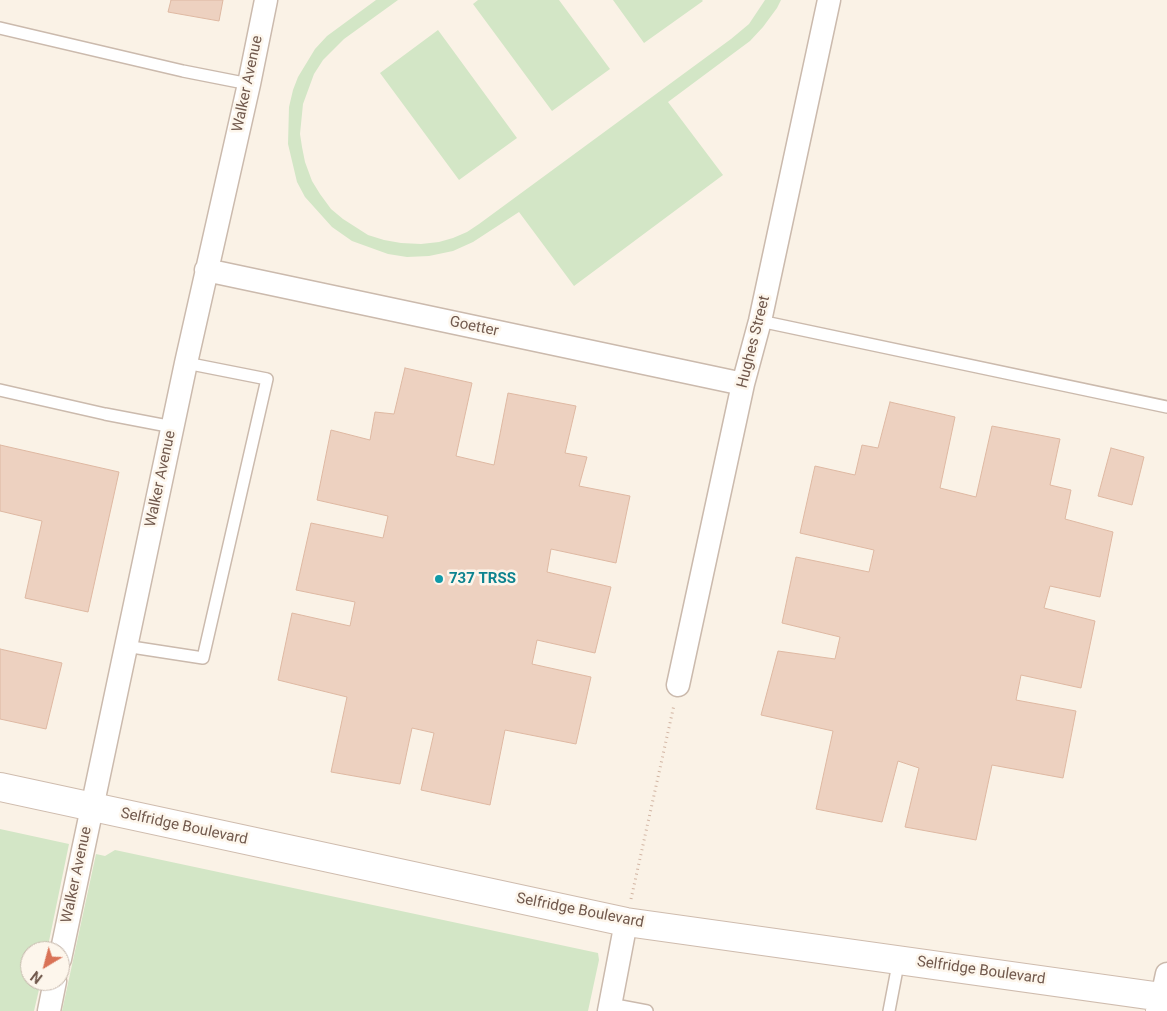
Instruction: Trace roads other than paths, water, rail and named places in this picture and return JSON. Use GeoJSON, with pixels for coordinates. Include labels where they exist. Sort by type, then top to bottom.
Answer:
{"type":"FeatureCollection","features":[{"type":"Feature","properties":{"kind":"street","name":"Walker Avenue"},"geometry":{"type":"LineString","coordinates":[[64,941],[125,646],[266,0]]}},
{"type":"Feature","properties":{"kind":"street","name":"Hughes Street"},"geometry":{"type":"LineString","coordinates":[[678,685],[743,384],[760,320],[829,0]]}},
{"type":"Feature","properties":{"kind":"street","name":"Goetter"},"geometry":{"type":"LineString","coordinates":[[206,270],[743,384]]}},
{"type":"Feature","properties":{"kind":"street","name":"Selfridge Boulevard"},"geometry":{"type":"LineString","coordinates":[[0,787],[626,922],[1164,995]]}},
{"type":"Feature","properties":{"kind":"street"},"geometry":{"type":"LineString","coordinates":[[609,1007],[626,922]]}},
{"type":"Feature","properties":{"kind":"street"},"geometry":{"type":"LineString","coordinates":[[49,1011],[54,991]]}},
{"type":"Feature","properties":{"kind":"lane"},"geometry":{"type":"LineString","coordinates":[[0,28],[183,71],[248,84]]}},
{"type":"Feature","properties":{"kind":"lane"},"geometry":{"type":"LineString","coordinates":[[760,320],[1167,407]]}},
{"type":"Feature","properties":{"kind":"lane"},"geometry":{"type":"LineString","coordinates":[[125,646],[203,658],[267,379],[186,363]]}},
{"type":"Feature","properties":{"kind":"lane"},"geometry":{"type":"LineString","coordinates":[[0,390],[105,414],[173,427]]}},
{"type":"Feature","properties":{"kind":"lane"},"geometry":{"type":"LineString","coordinates":[[889,1011],[899,959]]}},
{"type":"Feature","properties":{"kind":"lane"},"geometry":{"type":"LineString","coordinates":[[609,1007],[647,1011]]}},
{"type":"Feature","properties":{"kind":"place","name":"737 TRSS"},"geometry":{"type":"Point","coordinates":[439,579]}}]}
